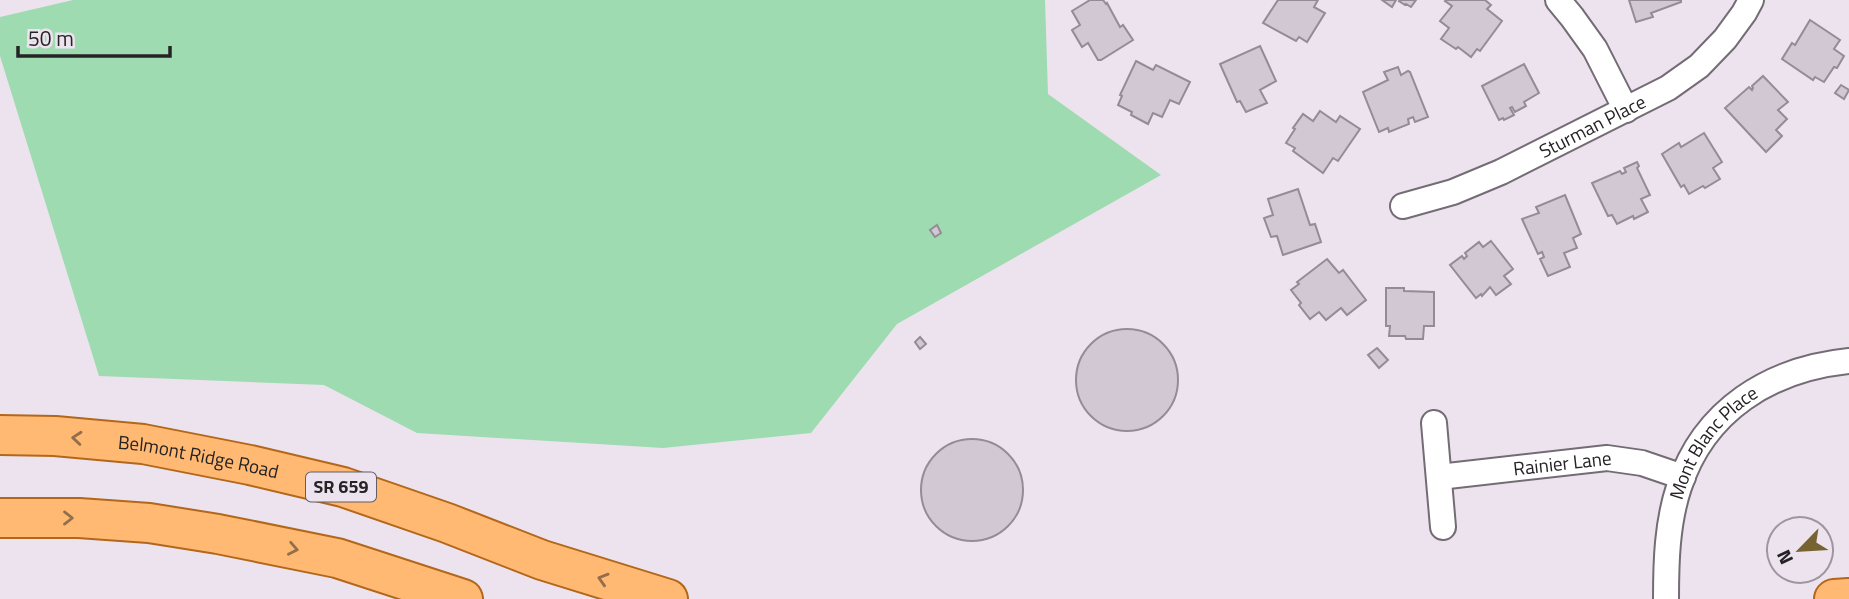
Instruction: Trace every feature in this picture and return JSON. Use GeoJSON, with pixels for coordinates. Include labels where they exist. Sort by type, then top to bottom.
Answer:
{"type":"FeatureCollection","features":[{"type":"Feature","properties":{"kind":"main road","name":"Belmont Ridge Road"},"geometry":{"type":"LineString","coordinates":[[0,435],[55,436],[143,444],[330,484],[447,523],[542,560],[668,599]]}},
{"type":"Feature","properties":{"kind":"main road"},"geometry":{"type":"LineString","coordinates":[[0,518],[79,518],[149,523],[218,534],[337,558],[463,599]]}},
{"type":"Feature","properties":{"kind":"main road"},"geometry":{"type":"LineString","coordinates":[[1834,599],[1849,598]]}},
{"type":"Feature","properties":{"kind":"street"},"geometry":{"type":"LineString","coordinates":[[1558,0],[1595,49],[1626,110]]}},
{"type":"Feature","properties":{"kind":"street","name":"Sturman Place"},"geometry":{"type":"LineString","coordinates":[[1403,206],[1453,191],[1501,172],[1668,88],[1699,66],[1725,39],[1751,0]]}},
{"type":"Feature","properties":{"kind":"street","name":"Mont Blanc Place"},"geometry":{"type":"LineString","coordinates":[[1666,599],[1670,525],[1678,488],[1692,456],[1709,428],[1746,396],[1783,376],[1811,367],[1849,361]]}},
{"type":"Feature","properties":{"kind":"street"},"geometry":{"type":"LineString","coordinates":[[1434,422],[1443,527]]}},
{"type":"Feature","properties":{"kind":"street","name":"Rainier Lane"},"geometry":{"type":"LineString","coordinates":[[1439,477],[1607,458],[1643,463],[1683,477]]}},
{"type":"Feature","properties":{"kind":"green space"},"geometry":{"type":"Polygon","coordinates":[[[73,0],[1045,0],[1048,94],[1161,175],[897,324],[811,433],[663,448],[417,433],[324,385],[99,376],[0,56],[0,17],[73,0]]]}},
{"type":"Feature","properties":{"kind":"building"},"geometry":{"type":"Polygon","coordinates":[[[1090,0],[1103,0],[1107,3],[1120,27],[1123,25],[1133,40],[1101,60],[1098,60],[1088,43],[1082,47],[1072,30],[1080,25],[1072,11],[1090,0]]]}},
{"type":"Feature","properties":{"kind":"building"},"geometry":{"type":"Polygon","coordinates":[[[1278,0],[1318,0],[1314,7],[1325,13],[1307,42],[1299,37],[1296,41],[1263,23],[1278,0]]]}},
{"type":"Feature","properties":{"kind":"building"},"geometry":{"type":"Polygon","coordinates":[[[1382,0],[1396,0],[1392,7],[1382,0]]]}},
{"type":"Feature","properties":{"kind":"building"},"geometry":{"type":"Polygon","coordinates":[[[1400,0],[1416,0],[1411,7],[1400,0]]]}},
{"type":"Feature","properties":{"kind":"building"},"geometry":{"type":"Polygon","coordinates":[[[1446,0],[1485,0],[1491,5],[1487,9],[1502,21],[1480,51],[1477,49],[1471,57],[1441,39],[1449,28],[1440,21],[1452,6],[1446,0]]]}},
{"type":"Feature","properties":{"kind":"building"},"geometry":{"type":"Polygon","coordinates":[[[1629,0],[1681,2],[1651,13],[1653,17],[1636,22],[1629,0]]]}},
{"type":"Feature","properties":{"kind":"building"},"geometry":{"type":"Polygon","coordinates":[[[1810,20],[1840,40],[1834,49],[1844,56],[1824,82],[1815,77],[1813,80],[1782,59],[1792,43],[1795,45],[1810,20]]]}},
{"type":"Feature","properties":{"kind":"building"},"geometry":{"type":"Polygon","coordinates":[[[1260,46],[1276,81],[1260,90],[1267,103],[1246,112],[1240,101],[1237,102],[1220,64],[1260,46]]]}},
{"type":"Feature","properties":{"kind":"building"},"geometry":{"type":"Polygon","coordinates":[[[1136,61],[1153,70],[1156,65],[1190,82],[1179,104],[1170,100],[1162,117],[1153,113],[1148,124],[1118,105],[1136,61]]]}},
{"type":"Feature","properties":{"kind":"building"},"geometry":{"type":"Polygon","coordinates":[[[1524,64],[1539,93],[1524,102],[1526,106],[1515,112],[1510,108],[1514,115],[1499,120],[1482,86],[1524,64]]]}},
{"type":"Feature","properties":{"kind":"building"},"geometry":{"type":"Polygon","coordinates":[[[1398,67],[1401,75],[1410,72],[1428,117],[1415,122],[1413,117],[1408,119],[1409,124],[1389,132],[1388,128],[1379,132],[1363,92],[1388,80],[1384,72],[1398,67]]]}},
{"type":"Feature","properties":{"kind":"building"},"geometry":{"type":"Polygon","coordinates":[[[1763,76],[1788,102],[1778,110],[1787,119],[1776,130],[1782,136],[1766,152],[1725,108],[1749,87],[1752,90],[1752,86],[1763,76]]]}},
{"type":"Feature","properties":{"kind":"building"},"geometry":{"type":"Polygon","coordinates":[[[1841,85],[1849,90],[1844,99],[1835,93],[1841,85]]]}},
{"type":"Feature","properties":{"kind":"building"},"geometry":{"type":"Polygon","coordinates":[[[1320,111],[1336,122],[1340,116],[1360,129],[1338,161],[1333,158],[1323,173],[1286,143],[1303,114],[1313,121],[1320,111]]]}},
{"type":"Feature","properties":{"kind":"building"},"geometry":{"type":"Polygon","coordinates":[[[1704,133],[1722,162],[1713,168],[1720,179],[1689,194],[1684,185],[1681,187],[1662,154],[1679,143],[1681,147],[1704,133]]]}},
{"type":"Feature","properties":{"kind":"building"},"geometry":{"type":"Polygon","coordinates":[[[1637,162],[1637,168],[1650,195],[1641,199],[1648,212],[1617,224],[1612,215],[1608,216],[1592,183],[1620,171],[1622,174],[1626,172],[1624,168],[1637,162]]]}},
{"type":"Feature","properties":{"kind":"building"},"geometry":{"type":"Polygon","coordinates":[[[1298,189],[1310,225],[1315,224],[1321,242],[1283,255],[1277,236],[1271,237],[1264,218],[1273,215],[1268,199],[1298,189]]]}},
{"type":"Feature","properties":{"kind":"building"},"geometry":{"type":"Polygon","coordinates":[[[1565,195],[1581,234],[1573,238],[1577,248],[1564,253],[1570,267],[1548,276],[1540,259],[1544,257],[1542,252],[1538,254],[1522,219],[1539,213],[1536,207],[1565,195]]]}},
{"type":"Feature","properties":{"kind":"building"},"geometry":{"type":"Polygon","coordinates":[[[937,225],[941,233],[935,237],[930,230],[937,225]]]}},
{"type":"Feature","properties":{"kind":"building"},"geometry":{"type":"Polygon","coordinates":[[[1491,241],[1513,269],[1504,276],[1511,284],[1496,295],[1490,287],[1482,296],[1481,294],[1476,298],[1450,265],[1462,256],[1464,259],[1467,256],[1465,253],[1479,242],[1483,247],[1491,241]]]}},
{"type":"Feature","properties":{"kind":"building"},"geometry":{"type":"Polygon","coordinates":[[[1327,259],[1339,273],[1343,270],[1366,300],[1347,315],[1341,308],[1326,320],[1319,312],[1310,319],[1291,290],[1299,284],[1297,282],[1327,259]]]}},
{"type":"Feature","properties":{"kind":"building"},"geometry":{"type":"Polygon","coordinates":[[[1386,288],[1434,292],[1434,326],[1424,326],[1423,339],[1389,336],[1390,326],[1386,326],[1386,288]]]}},
{"type":"Feature","properties":{"kind":"building"},"geometry":{"type":"Polygon","coordinates":[[[1127,329],[1146,333],[1163,344],[1174,361],[1178,380],[1174,399],[1163,416],[1146,427],[1127,431],[1108,427],[1091,416],[1080,399],[1076,380],[1080,361],[1091,344],[1108,333],[1127,329]]]}},
{"type":"Feature","properties":{"kind":"building"},"geometry":{"type":"Polygon","coordinates":[[[920,337],[926,344],[920,349],[915,342],[920,337]]]}},
{"type":"Feature","properties":{"kind":"building"},"geometry":{"type":"Polygon","coordinates":[[[1377,348],[1388,360],[1379,368],[1368,355],[1377,348]]]}},
{"type":"Feature","properties":{"kind":"building"},"geometry":{"type":"Polygon","coordinates":[[[972,439],[991,443],[1008,454],[1019,471],[1023,490],[1019,509],[1008,526],[991,537],[972,541],[953,537],[936,526],[925,509],[921,490],[925,471],[936,454],[953,443],[972,439]]]}}]}
